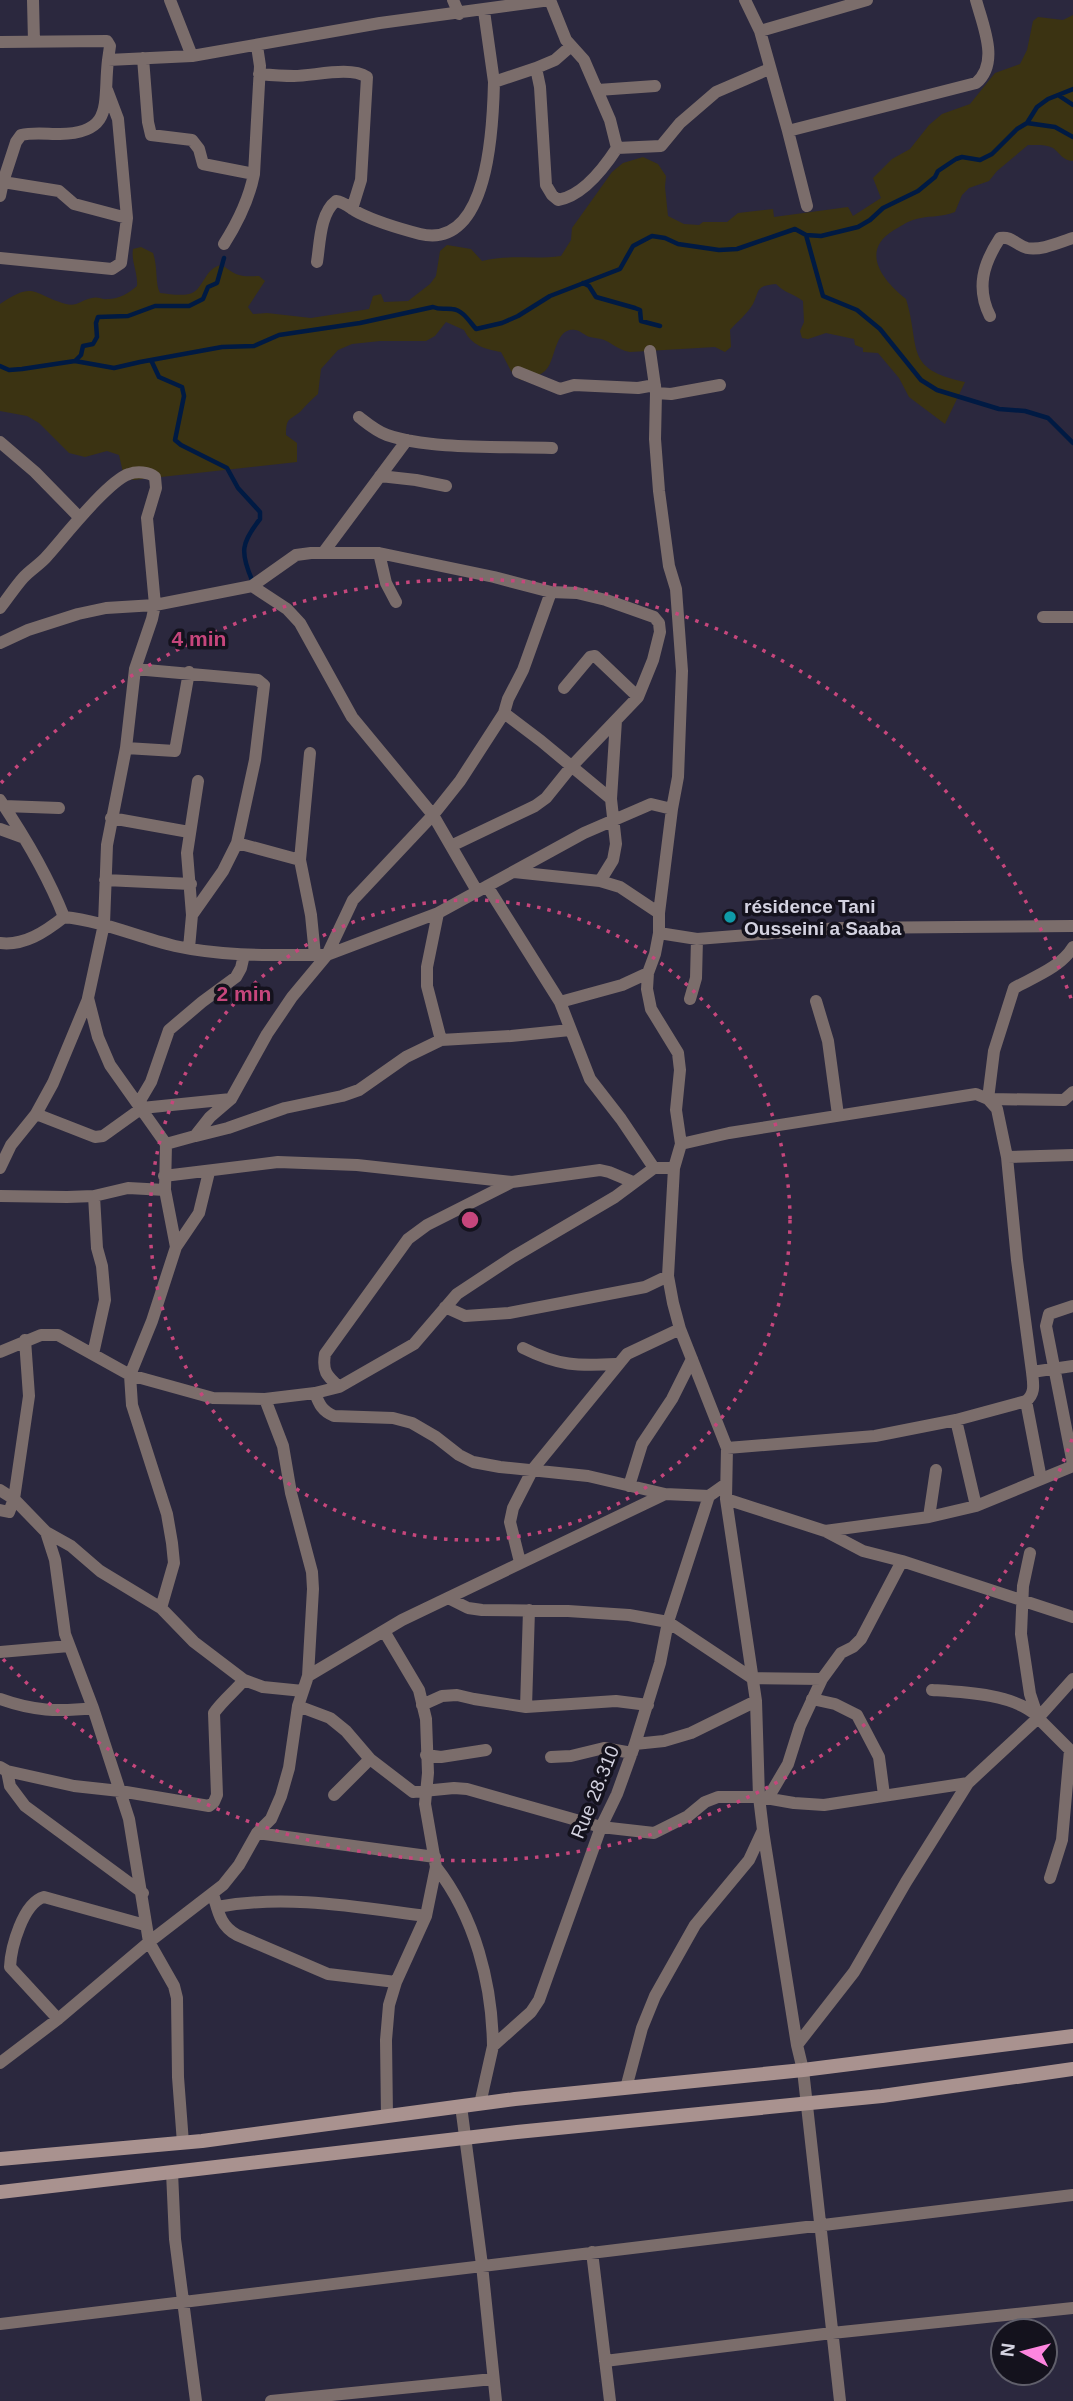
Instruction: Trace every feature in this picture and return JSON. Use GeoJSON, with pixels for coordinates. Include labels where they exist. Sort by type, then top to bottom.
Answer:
{"type":"FeatureCollection","features":[{"type":"Feature","properties":{"kind":"main road"},"geometry":{"type":"LineString","coordinates":[[0,2156],[183,2143],[461,2106],[803,2070],[1073,2036]]}},
{"type":"Feature","properties":{"kind":"main road"},"geometry":{"type":"LineString","coordinates":[[0,2192],[465,2139],[882,2096],[1073,2069]]}},
{"type":"Feature","properties":{"kind":"street"},"geometry":{"type":"LineString","coordinates":[[33,0],[33,42]]}},
{"type":"Feature","properties":{"kind":"street"},"geometry":{"type":"LineString","coordinates":[[170,0],[192,56]]}},
{"type":"Feature","properties":{"kind":"street"},"geometry":{"type":"LineString","coordinates":[[453,0],[459,14]]}},
{"type":"Feature","properties":{"kind":"street"},"geometry":{"type":"LineString","coordinates":[[108,60],[192,56],[356,27],[550,0],[560,31],[584,60],[598,90],[617,148]]}},
{"type":"Feature","properties":{"kind":"street"},"geometry":{"type":"LineString","coordinates":[[745,0],[760,32],[807,206]]}},
{"type":"Feature","properties":{"kind":"street"},"geometry":{"type":"LineString","coordinates":[[760,32],[867,0]]}},
{"type":"Feature","properties":{"kind":"street"},"geometry":{"type":"LineString","coordinates":[[788,131],[976,83],[984,77],[989,52],[976,0]]}},
{"type":"Feature","properties":{"kind":"street"},"geometry":{"type":"LineString","coordinates":[[317,261],[325,216],[331,204],[339,201],[360,214],[421,235],[438,236],[450,233],[461,226],[472,211],[492,134],[494,82],[484,11]]}},
{"type":"Feature","properties":{"kind":"street"},"geometry":{"type":"LineString","coordinates":[[0,42],[107,41],[110,46],[102,116],[86,132],[21,135],[1,182],[0,196]]}},
{"type":"Feature","properties":{"kind":"street"},"geometry":{"type":"LineString","coordinates":[[224,244],[239,220],[251,191],[254,174],[260,55],[257,46]]}},
{"type":"Feature","properties":{"kind":"street"},"geometry":{"type":"LineString","coordinates":[[494,82],[555,60],[571,46]]}},
{"type":"Feature","properties":{"kind":"street"},"geometry":{"type":"LineString","coordinates":[[143,58],[151,135],[192,140],[199,149],[203,164],[254,174]]}},
{"type":"Feature","properties":{"kind":"street"},"geometry":{"type":"LineString","coordinates":[[537,68],[546,184],[552,195],[558,200],[568,198],[580,190],[617,148]]}},
{"type":"Feature","properties":{"kind":"street"},"geometry":{"type":"LineString","coordinates":[[617,148],[661,146],[695,109],[716,92],[769,69]]}},
{"type":"Feature","properties":{"kind":"street"},"geometry":{"type":"LineString","coordinates":[[259,74],[292,76],[344,72],[360,73],[368,77],[361,180],[352,209]]}},
{"type":"Feature","properties":{"kind":"street"},"geometry":{"type":"LineString","coordinates":[[598,90],[655,86]]}},
{"type":"Feature","properties":{"kind":"street"},"geometry":{"type":"LineString","coordinates":[[0,258],[112,270],[117,268],[124,255],[127,218],[118,119],[107,90]]}},
{"type":"Feature","properties":{"kind":"street"},"geometry":{"type":"LineString","coordinates":[[1,182],[59,191],[74,204],[127,218]]}},
{"type":"Feature","properties":{"kind":"street"},"geometry":{"type":"LineString","coordinates":[[990,316],[981,288],[983,270],[1000,238],[1011,239],[1021,246],[1033,248],[1073,238]]}},
{"type":"Feature","properties":{"kind":"street"},"geometry":{"type":"LineString","coordinates":[[650,351],[655,389],[656,466],[669,566],[676,589],[682,671],[678,777],[659,933],[648,973],[647,989],[651,1009],[678,1053],[680,1070],[676,1110],[681,1144],[674,1168],[668,1276],[680,1329],[727,1448],[726,1499],[756,1701],[764,1797],[763,1830],[803,2070],[840,2401]]}},
{"type":"Feature","properties":{"kind":"street"},"geometry":{"type":"LineString","coordinates":[[518,372],[560,389],[587,384],[655,389],[671,394],[720,385]]}},
{"type":"Feature","properties":{"kind":"street"},"geometry":{"type":"LineString","coordinates":[[359,417],[387,436],[407,440],[436,444],[552,448]]}},
{"type":"Feature","properties":{"kind":"street"},"geometry":{"type":"LineString","coordinates":[[323,553],[407,440]]}},
{"type":"Feature","properties":{"kind":"street"},"geometry":{"type":"LineString","coordinates":[[0,442],[80,517]]}},
{"type":"Feature","properties":{"kind":"street"},"geometry":{"type":"LineString","coordinates":[[0,1168],[11,1145],[36,1114],[53,1083],[88,998],[104,924],[111,818],[126,748],[135,669],[155,605],[147,518],[156,488],[155,477],[151,474],[127,474],[80,517],[46,558],[23,578],[3,601]]}},
{"type":"Feature","properties":{"kind":"street"},"geometry":{"type":"LineString","coordinates":[[380,476],[446,486]]}},
{"type":"Feature","properties":{"kind":"street"},"geometry":{"type":"LineString","coordinates":[[0,643],[28,630],[78,614],[106,608],[155,605],[252,586],[296,555],[323,553],[379,554],[494,577],[551,592],[577,593],[654,617],[659,623],[660,632],[653,660],[638,697],[571,767],[552,793],[535,806],[451,846]]}},
{"type":"Feature","properties":{"kind":"street"},"geometry":{"type":"LineString","coordinates":[[379,554],[386,583],[396,603]]}},
{"type":"Feature","properties":{"kind":"street"},"geometry":{"type":"LineString","coordinates":[[252,586],[295,616],[352,717],[433,815],[451,846],[560,1002],[590,1079],[654,1168]]}},
{"type":"Feature","properties":{"kind":"street"},"geometry":{"type":"LineString","coordinates":[[195,1136],[210,1117],[231,1099],[279,1015],[321,955],[353,900],[433,815],[460,781],[504,713],[523,670],[551,592]]}},
{"type":"Feature","properties":{"kind":"street"},"geometry":{"type":"LineString","coordinates":[[1043,617],[1073,617]]}},
{"type":"Feature","properties":{"kind":"street"},"geometry":{"type":"LineString","coordinates":[[564,688],[590,657],[595,656],[638,697]]}},
{"type":"Feature","properties":{"kind":"street"},"geometry":{"type":"LineString","coordinates":[[135,669],[190,672],[261,681],[264,685],[255,760],[237,843],[223,871],[192,915]]}},
{"type":"Feature","properties":{"kind":"street"},"geometry":{"type":"LineString","coordinates":[[126,748],[175,751],[190,672]]}},
{"type":"Feature","properties":{"kind":"street"},"geometry":{"type":"LineString","coordinates":[[504,713],[611,799]]}},
{"type":"Feature","properties":{"kind":"street"},"geometry":{"type":"LineString","coordinates":[[600,881],[613,860],[615,844],[611,799],[616,720]]}},
{"type":"Feature","properties":{"kind":"street"},"geometry":{"type":"LineString","coordinates":[[310,753],[300,860],[321,955]]}},
{"type":"Feature","properties":{"kind":"street"},"geometry":{"type":"LineString","coordinates":[[189,948],[192,915],[187,853],[198,781]]}},
{"type":"Feature","properties":{"kind":"street"},"geometry":{"type":"LineString","coordinates":[[2,803],[59,808]]}},
{"type":"Feature","properties":{"kind":"street"},"geometry":{"type":"LineString","coordinates":[[2,803],[64,917]]}},
{"type":"Feature","properties":{"kind":"street"},"geometry":{"type":"LineString","coordinates":[[0,943],[20,943],[53,926],[64,917],[104,924],[189,948],[244,955],[321,955],[438,913],[584,833],[651,804],[672,809]]}},
{"type":"Feature","properties":{"kind":"street"},"geometry":{"type":"LineString","coordinates":[[111,818],[189,832]]}},
{"type":"Feature","properties":{"kind":"street"},"geometry":{"type":"LineString","coordinates":[[0,829],[22,837]]}},
{"type":"Feature","properties":{"kind":"street"},"geometry":{"type":"LineString","coordinates":[[237,843],[300,860]]}},
{"type":"Feature","properties":{"kind":"street"},"geometry":{"type":"LineString","coordinates":[[514,872],[600,881],[620,887],[660,913]]}},
{"type":"Feature","properties":{"kind":"street"},"geometry":{"type":"LineString","coordinates":[[105,880],[191,884]]}},
{"type":"Feature","properties":{"kind":"street"},"geometry":{"type":"LineString","coordinates":[[438,913],[427,967],[427,986],[441,1040]]}},
{"type":"Feature","properties":{"kind":"street"},"geometry":{"type":"LineString","coordinates":[[659,933],[697,939],[839,928],[1073,926]]}},
{"type":"Feature","properties":{"kind":"street"},"geometry":{"type":"LineString","coordinates":[[690,999],[696,978],[697,939]]}},
{"type":"Feature","properties":{"kind":"street"},"geometry":{"type":"LineString","coordinates":[[727,1448],[875,1436],[956,1420],[1026,1401],[1031,1397],[1034,1390],[1007,1157],[997,1109],[988,1099],[994,1051],[1014,988],[1050,968],[1072,951]]}},
{"type":"Feature","properties":{"kind":"street"},"geometry":{"type":"LineString","coordinates":[[36,1114],[95,1137],[103,1136],[140,1106],[169,1030],[236,977],[242,968],[244,955]]}},
{"type":"Feature","properties":{"kind":"street"},"geometry":{"type":"LineString","coordinates":[[560,1002],[622,985],[648,973]]}},
{"type":"Feature","properties":{"kind":"street"},"geometry":{"type":"LineString","coordinates":[[88,998],[98,1037],[110,1065],[166,1144],[165,1183],[176,1247]]}},
{"type":"Feature","properties":{"kind":"street"},"geometry":{"type":"LineString","coordinates":[[816,1000],[828,1041],[838,1115]]}},
{"type":"Feature","properties":{"kind":"street"},"geometry":{"type":"LineString","coordinates":[[166,1144],[228,1128],[285,1108],[359,1090],[406,1056],[441,1040],[570,1030]]}},
{"type":"Feature","properties":{"kind":"street"},"geometry":{"type":"LineString","coordinates":[[681,1144],[729,1133],[976,1094],[988,1099],[1070,1098]]}},
{"type":"Feature","properties":{"kind":"street"},"geometry":{"type":"LineString","coordinates":[[140,1106],[231,1099]]}},
{"type":"Feature","properties":{"kind":"street"},"geometry":{"type":"LineString","coordinates":[[1007,1157],[1073,1154]]}},
{"type":"Feature","properties":{"kind":"street"},"geometry":{"type":"LineString","coordinates":[[0,1196],[94,1196],[209,1172],[278,1162],[357,1165],[512,1182],[590,1170],[609,1172],[632,1182]]}},
{"type":"Feature","properties":{"kind":"street"},"geometry":{"type":"LineString","coordinates":[[0,1352],[40,1335],[58,1335],[130,1375],[213,1398],[265,1399],[339,1387],[414,1344],[457,1294],[513,1257],[615,1197],[654,1168],[674,1168]]}},
{"type":"Feature","properties":{"kind":"street"},"geometry":{"type":"LineString","coordinates":[[161,1608],[174,1563],[172,1543],[167,1514],[132,1405],[130,1375],[152,1321],[176,1247],[199,1213],[209,1172]]}},
{"type":"Feature","properties":{"kind":"street"},"geometry":{"type":"LineString","coordinates":[[339,1387],[327,1376],[323,1365],[326,1354],[408,1239],[427,1225],[512,1182]]}},
{"type":"Feature","properties":{"kind":"street"},"geometry":{"type":"LineString","coordinates":[[93,1354],[105,1300],[102,1266],[97,1248],[94,1196]]}},
{"type":"Feature","properties":{"kind":"street"},"geometry":{"type":"LineString","coordinates":[[444,1307],[466,1316],[509,1313],[645,1287],[668,1276]]}},
{"type":"Feature","properties":{"kind":"street"},"geometry":{"type":"LineString","coordinates":[[825,1531],[929,1517],[976,1506],[1073,1465],[1046,1319],[1049,1314],[1073,1306]]}},
{"type":"Feature","properties":{"kind":"street"},"geometry":{"type":"LineString","coordinates":[[520,1562],[510,1522],[513,1508],[533,1469],[626,1354],[680,1329]]}},
{"type":"Feature","properties":{"kind":"street"},"geometry":{"type":"LineString","coordinates":[[0,1510],[9,1512],[14,1499],[29,1396],[25,1340]]}},
{"type":"Feature","properties":{"kind":"street"},"geometry":{"type":"LineString","coordinates":[[523,1348],[547,1360],[570,1365],[616,1364]]}},
{"type":"Feature","properties":{"kind":"street"},"geometry":{"type":"LineString","coordinates":[[629,1486],[642,1444],[672,1399],[692,1359]]}},
{"type":"Feature","properties":{"kind":"street"},"geometry":{"type":"LineString","coordinates":[[1032,1372],[1073,1366]]}},
{"type":"Feature","properties":{"kind":"street"},"geometry":{"type":"LineString","coordinates":[[315,1393],[321,1407],[334,1416],[393,1418],[412,1423],[473,1462],[588,1476],[665,1494],[709,1496],[726,1484]]}},
{"type":"Feature","properties":{"kind":"street"},"geometry":{"type":"LineString","coordinates":[[0,2063],[58,2019],[149,1942],[215,1900],[257,1833],[271,1819],[281,1796],[289,1768],[298,1706],[308,1676],[313,1589],[312,1572],[291,1493],[283,1446],[265,1399]]}},
{"type":"Feature","properties":{"kind":"street"},"geometry":{"type":"LineString","coordinates":[[1026,1401],[1041,1479]]}},
{"type":"Feature","properties":{"kind":"street"},"geometry":{"type":"LineString","coordinates":[[956,1420],[976,1506]]}},
{"type":"Feature","properties":{"kind":"street"},"geometry":{"type":"LineString","coordinates":[[929,1517],[936,1470]]}},
{"type":"Feature","properties":{"kind":"street"},"geometry":{"type":"LineString","coordinates":[[0,1490],[14,1499],[46,1532],[71,1546],[100,1571],[161,1608],[194,1642],[244,1680],[263,1687],[303,1691]]}},
{"type":"Feature","properties":{"kind":"street"},"geometry":{"type":"LineString","coordinates":[[308,1676],[384,1631],[448,1598],[665,1494]]}},
{"type":"Feature","properties":{"kind":"street","name":"Rue 28.310"},"geometry":{"type":"LineString","coordinates":[[493,2046],[531,2012],[539,2000],[648,1705],[668,1622],[709,1496]]}},
{"type":"Feature","properties":{"kind":"street"},"geometry":{"type":"LineString","coordinates":[[726,1499],[825,1531],[863,1551],[1073,1617]]}},
{"type":"Feature","properties":{"kind":"street"},"geometry":{"type":"LineString","coordinates":[[46,1532],[55,1560],[69,1646],[93,1708],[129,1819],[149,1942],[174,1986],[177,1998],[178,2077],[183,2143]]}},
{"type":"Feature","properties":{"kind":"street"},"geometry":{"type":"LineString","coordinates":[[1030,1553],[1022,1602],[1021,1634],[1030,1694],[1038,1718]]}},
{"type":"Feature","properties":{"kind":"street"},"geometry":{"type":"LineString","coordinates":[[764,1797],[788,1764],[800,1726],[822,1679],[842,1653],[861,1639],[902,1562]]}},
{"type":"Feature","properties":{"kind":"street"},"geometry":{"type":"LineString","coordinates":[[448,1598],[467,1608],[629,1615],[668,1622],[752,1678],[822,1679]]}},
{"type":"Feature","properties":{"kind":"street"},"geometry":{"type":"LineString","coordinates":[[526,1707],[529,1610]]}},
{"type":"Feature","properties":{"kind":"street"},"geometry":{"type":"LineString","coordinates":[[384,1631],[419,1690],[426,1719],[428,1773],[425,1804],[435,1862],[426,1916],[396,1982],[389,2005],[386,2040],[387,2116]]}},
{"type":"Feature","properties":{"kind":"street"},"geometry":{"type":"LineString","coordinates":[[0,1652],[69,1646]]}},
{"type":"Feature","properties":{"kind":"street"},"geometry":{"type":"LineString","coordinates":[[797,2045],[854,1972],[968,1783],[1038,1718],[1073,1679]]}},
{"type":"Feature","properties":{"kind":"street"},"geometry":{"type":"LineString","coordinates":[[4,1769],[74,1786],[209,1806],[217,1795],[215,1713],[219,1705],[229,1698],[244,1680]]}},
{"type":"Feature","properties":{"kind":"street"},"geometry":{"type":"LineString","coordinates":[[932,1690],[968,1692],[1026,1706],[1072,1752],[1062,1840],[1049,1878]]}},
{"type":"Feature","properties":{"kind":"street"},"geometry":{"type":"LineString","coordinates":[[422,1704],[442,1696],[457,1695],[526,1707],[616,1701],[648,1705]]}},
{"type":"Feature","properties":{"kind":"street"},"geometry":{"type":"LineString","coordinates":[[0,1699],[25,1708],[62,1712],[93,1708]]}},
{"type":"Feature","properties":{"kind":"street"},"geometry":{"type":"LineString","coordinates":[[812,1699],[835,1704],[857,1715],[879,1757],[884,1795]]}},
{"type":"Feature","properties":{"kind":"street"},"geometry":{"type":"LineString","coordinates":[[551,1757],[571,1756],[604,1748],[633,1749],[664,1741],[691,1733],[756,1701]]}},
{"type":"Feature","properties":{"kind":"street"},"geometry":{"type":"LineString","coordinates":[[298,1706],[330,1718],[346,1731],[370,1759],[413,1792],[467,1789],[601,1827],[654,1833],[718,1797],[764,1797],[794,1803],[824,1804],[968,1783]]}},
{"type":"Feature","properties":{"kind":"street"},"geometry":{"type":"LineString","coordinates":[[426,1755],[441,1757],[486,1750]]}},
{"type":"Feature","properties":{"kind":"street"},"geometry":{"type":"LineString","coordinates":[[334,1795],[370,1759]]}},
{"type":"Feature","properties":{"kind":"street"},"geometry":{"type":"LineString","coordinates":[[4,1769],[10,1786],[25,1806],[143,1893]]}},
{"type":"Feature","properties":{"kind":"street"},"geometry":{"type":"LineString","coordinates":[[625,2088],[642,2028],[655,1996],[695,1925],[749,1860],[763,1830]]}},
{"type":"Feature","properties":{"kind":"street"},"geometry":{"type":"LineString","coordinates":[[257,1833],[435,1862],[460,1903],[489,1993],[493,2046],[480,2104]]}},
{"type":"Feature","properties":{"kind":"street"},"geometry":{"type":"LineString","coordinates":[[58,2019],[10,1967],[19,1930],[28,1908],[36,1899],[44,1897],[145,1925]]}},
{"type":"Feature","properties":{"kind":"street"},"geometry":{"type":"LineString","coordinates":[[215,1900],[291,1900],[426,1916]]}},
{"type":"Feature","properties":{"kind":"street"},"geometry":{"type":"LineString","coordinates":[[215,1900],[222,1923],[228,1930],[313,1969],[328,1974],[396,1982]]}},
{"type":"Feature","properties":{"kind":"street"},"geometry":{"type":"LineString","coordinates":[[461,2106],[496,2401]]}},
{"type":"Feature","properties":{"kind":"street"},"geometry":{"type":"LineString","coordinates":[[172,2172],[175,2239],[196,2401]]}},
{"type":"Feature","properties":{"kind":"street"},"geometry":{"type":"LineString","coordinates":[[0,2324],[1073,2195]]}},
{"type":"Feature","properties":{"kind":"street"},"geometry":{"type":"LineString","coordinates":[[592,2252],[610,2401]]}},
{"type":"Feature","properties":{"kind":"street"},"geometry":{"type":"LineString","coordinates":[[605,2361],[832,2333],[1073,2308]]}},
{"type":"Feature","properties":{"kind":"street"},"geometry":{"type":"LineString","coordinates":[[271,2401],[493,2379]]}},
{"type":"Feature","properties":{"kind":"sand"},"geometry":{"type":"Polygon","coordinates":[[[1073,15],[1073,161],[1064,158],[1053,148],[1028,145],[989,181],[969,188],[962,195],[955,212],[908,222],[884,238],[878,247],[878,266],[890,284],[906,299],[915,343],[923,363],[945,377],[965,382],[945,424],[909,397],[899,378],[878,353],[863,352],[863,348],[855,345],[854,339],[826,333],[808,339],[802,338],[800,331],[804,322],[803,301],[776,284],[759,290],[751,307],[730,330],[731,347],[725,352],[715,347],[630,352],[577,330],[568,331],[559,339],[549,367],[536,376],[520,380],[511,371],[501,352],[480,346],[471,340],[464,330],[446,322],[435,336],[426,341],[352,344],[338,350],[321,369],[318,394],[288,422],[286,435],[297,443],[297,462],[134,480],[124,477],[119,455],[107,451],[85,457],[69,453],[39,423],[27,416],[0,411],[0,304],[28,291],[70,305],[94,298],[120,297],[137,286],[133,249],[141,247],[153,253],[160,293],[182,295],[194,292],[211,270],[222,265],[239,275],[259,276],[265,281],[248,307],[253,314],[311,318],[369,309],[373,296],[381,294],[384,302],[408,301],[436,276],[440,251],[447,245],[471,249],[482,261],[561,256],[571,240],[572,228],[612,172],[623,163],[643,157],[658,164],[666,176],[668,216],[684,224],[727,222],[738,213],[773,209],[774,217],[848,207],[853,216],[881,198],[873,178],[892,159],[910,149],[929,125],[942,114],[970,104],[995,73],[1020,64],[1027,50],[1033,21],[1038,17],[1063,20],[1073,15]]]}},
{"type":"Feature","properties":{"kind":"waterway"},"geometry":{"type":"LineString","coordinates":[[0,366],[9,370],[75,361],[114,368],[222,347],[254,346],[279,335],[360,323],[433,307],[459,311],[476,329],[502,323],[550,296],[620,269],[633,246],[652,236],[678,244],[719,250],[737,249],[795,229],[806,235],[821,236],[858,227],[883,208],[918,191],[935,177],[938,171],[956,159],[962,157],[980,160],[992,154],[1017,129],[1027,123],[1037,107],[1048,99],[1073,89]]}},
{"type":"Feature","properties":{"kind":"waterway"},"geometry":{"type":"LineString","coordinates":[[1058,95],[1073,105]]}},
{"type":"Feature","properties":{"kind":"waterway"},"geometry":{"type":"LineString","coordinates":[[1027,123],[1055,127],[1073,137]]}},
{"type":"Feature","properties":{"kind":"waterway"},"geometry":{"type":"LineString","coordinates":[[806,235],[823,296],[857,310],[880,329],[921,380],[937,390],[999,409],[1025,411],[1048,418],[1073,443]]}},
{"type":"Feature","properties":{"kind":"waterway"},"geometry":{"type":"LineString","coordinates":[[75,361],[81,355],[83,346],[93,344],[97,337],[98,317],[128,316],[155,306],[189,306],[203,299],[208,287],[217,283],[224,258]]}},
{"type":"Feature","properties":{"kind":"waterway"},"geometry":{"type":"LineString","coordinates":[[583,283],[589,286],[596,297],[640,310],[641,321],[660,326]]}},
{"type":"Feature","properties":{"kind":"waterway"},"geometry":{"type":"LineString","coordinates":[[151,360],[159,377],[182,387],[184,396],[175,440],[227,468],[238,488],[260,512],[260,519],[244,548],[252,580]]}},
{"type":"Feature","properties":{"kind":"place","name":"résidence Tani Ousseini a Saaba"},"geometry":{"type":"Point","coordinates":[730,917]}}]}
